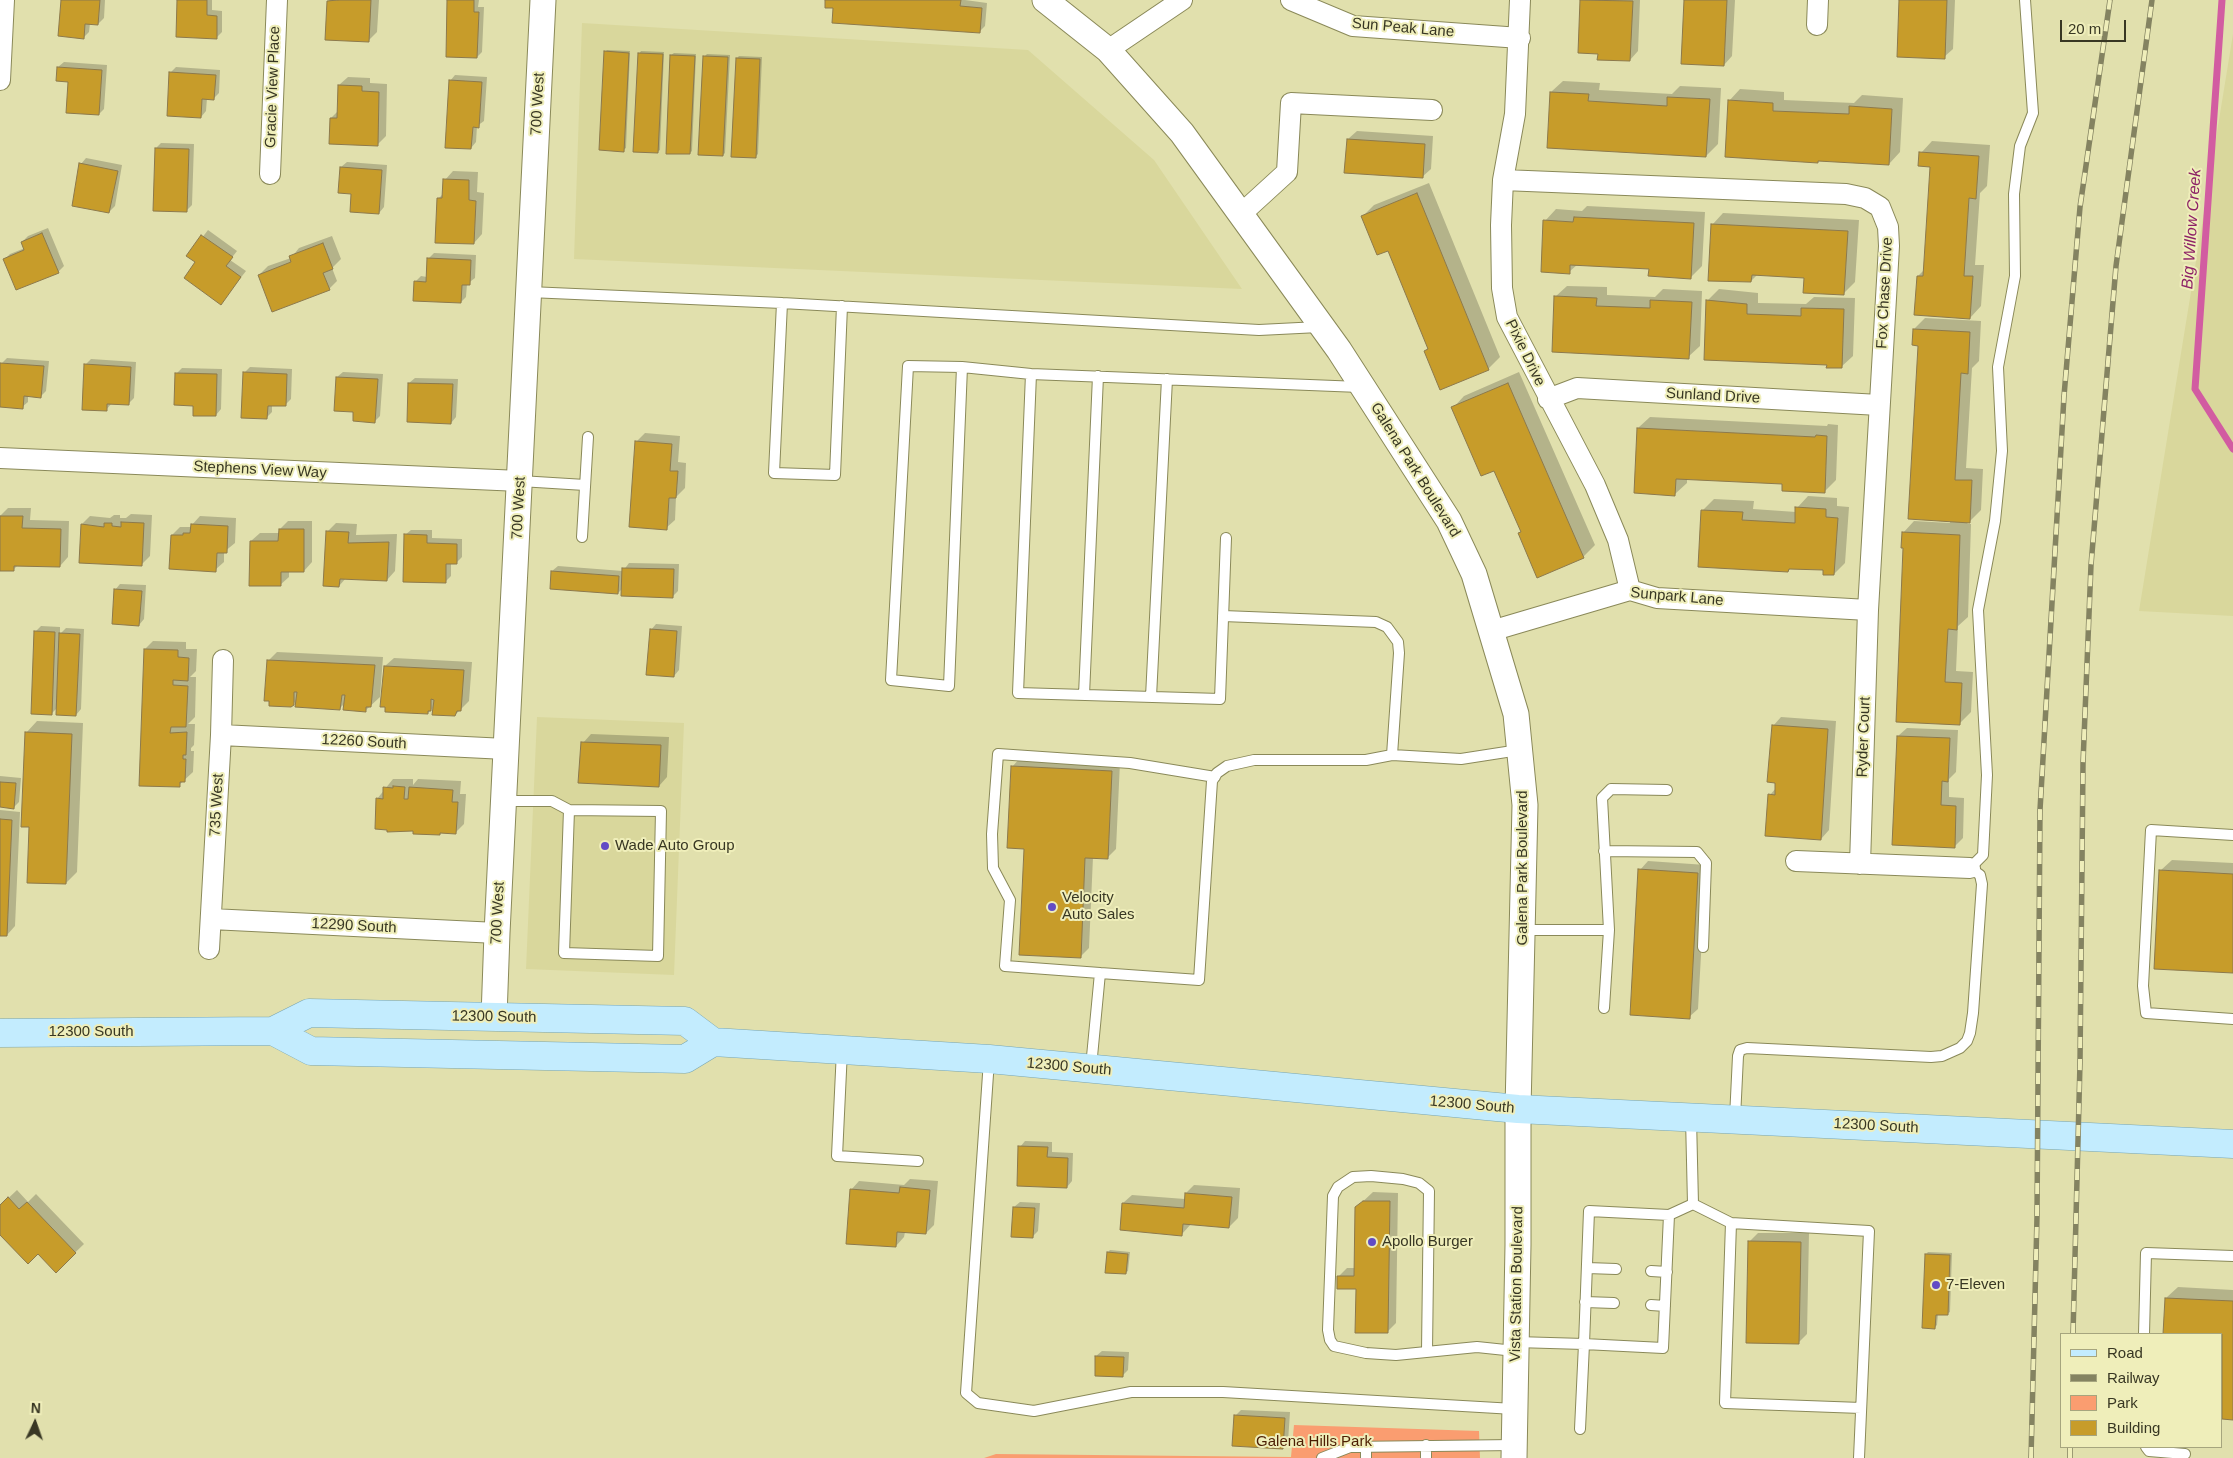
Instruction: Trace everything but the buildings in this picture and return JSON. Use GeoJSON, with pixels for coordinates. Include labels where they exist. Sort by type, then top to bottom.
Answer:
{"type":"FeatureCollection","features":[{"type":"Feature","properties":{"kind":"main road","name":"12300 South"},"geometry":{"type":"LineString","coordinates":[[0,1033],[273,1031],[309,1013],[685,1021],[713,1042]]}},
{"type":"Feature","properties":{"kind":"main road","name":"12300 South"},"geometry":{"type":"LineString","coordinates":[[273,1031],[311,1050],[684,1059],[713,1042],[989,1059],[1518,1109],[2233,1144]]}},
{"type":"Feature","properties":{"kind":"street"},"geometry":{"type":"LineString","coordinates":[[0,80],[4,0]]}},
{"type":"Feature","properties":{"kind":"street","name":"Gracie View Place"},"geometry":{"type":"LineString","coordinates":[[270,174],[277,0]]}},
{"type":"Feature","properties":{"kind":"street","name":"700 West"},"geometry":{"type":"LineString","coordinates":[[494,1016],[496,933],[543,0]]}},
{"type":"Feature","properties":{"kind":"street","name":"Galena Park Boulevard"},"geometry":{"type":"LineString","coordinates":[[1045,0],[1108,50],[1182,133],[1322,326],[1363,387],[1448,521],[1474,574],[1516,714],[1526,805],[1518,1109]]}},
{"type":"Feature","properties":{"kind":"street"},"geometry":{"type":"LineString","coordinates":[[1108,50],[1182,0]]}},
{"type":"Feature","properties":{"kind":"street","name":"Sun Peak Lane"},"geometry":{"type":"LineString","coordinates":[[1292,0],[1353,26],[1520,38]]}},
{"type":"Feature","properties":{"kind":"street","name":"Pixie Drive"},"geometry":{"type":"LineString","coordinates":[[1520,0],[1520,38],[1515,114],[1503,180],[1500,252],[1506,317],[1595,485],[1618,540],[1630,590]]}},
{"type":"Feature","properties":{"kind":"street"},"geometry":{"type":"LineString","coordinates":[[1817,25],[1818,0]]}},
{"type":"Feature","properties":{"kind":"street"},"geometry":{"type":"LineString","coordinates":[[1241,214],[1287,172],[1291,103],[1432,110]]}},
{"type":"Feature","properties":{"kind":"street","name":"Fox Chase Drive"},"geometry":{"type":"LineString","coordinates":[[1503,180],[1846,194],[1865,198],[1880,207],[1888,227],[1888,246],[1868,610]]}},
{"type":"Feature","properties":{"kind":"street","name":"Sunland Drive"},"geometry":{"type":"LineString","coordinates":[[1548,399],[1577,388],[1878,405]]}},
{"type":"Feature","properties":{"kind":"street","name":"Stephens View Way"},"geometry":{"type":"LineString","coordinates":[[0,458],[520,481]]}},
{"type":"Feature","properties":{"kind":"street","name":"Sunpark Lane"},"geometry":{"type":"LineString","coordinates":[[1491,631],[1630,590],[1657,598],[1868,610]]}},
{"type":"Feature","properties":{"kind":"street","name":"Ryder Court"},"geometry":{"type":"LineString","coordinates":[[1860,864],[1868,610]]}},
{"type":"Feature","properties":{"kind":"street","name":"735 West"},"geometry":{"type":"LineString","coordinates":[[209,949],[221,735],[223,660]]}},
{"type":"Feature","properties":{"kind":"street","name":"12260 South"},"geometry":{"type":"LineString","coordinates":[[221,735],[506,749]]}},
{"type":"Feature","properties":{"kind":"street"},"geometry":{"type":"LineString","coordinates":[[1796,861],[1970,868]]}},
{"type":"Feature","properties":{"kind":"street","name":"12290 South"},"geometry":{"type":"LineString","coordinates":[[211,919],[496,933]]}},
{"type":"Feature","properties":{"kind":"street","name":"Vista Station Boulevard"},"geometry":{"type":"LineString","coordinates":[[1514,1451],[1518,1109]]}},
{"type":"Feature","properties":{"kind":"lane"},"geometry":{"type":"LineString","coordinates":[[1735,1119],[1738,1056],[1740,1050],[1747,1048],[1931,1057],[1952,1052],[1963,1045],[1970,1033],[1982,884],[1980,875],[1970,868],[1983,855],[1987,775],[1978,610],[1995,521],[2002,451],[1998,367],[2015,276],[2014,194],[2020,146],[2033,113],[2025,0]]}},
{"type":"Feature","properties":{"kind":"lane"},"geometry":{"type":"LineString","coordinates":[[529,292],[782,302],[1258,330],[1322,326]]}},
{"type":"Feature","properties":{"kind":"lane"},"geometry":{"type":"LineString","coordinates":[[782,302],[774,473],[835,475],[842,306]]}},
{"type":"Feature","properties":{"kind":"lane"},"geometry":{"type":"LineString","coordinates":[[962,367],[949,686],[891,680],[908,366],[962,367],[1031,374],[1363,387]]}},
{"type":"Feature","properties":{"kind":"lane"},"geometry":{"type":"LineString","coordinates":[[1031,374],[1018,692],[1220,699],[1226,538]]}},
{"type":"Feature","properties":{"kind":"lane"},"geometry":{"type":"LineString","coordinates":[[1084,695],[1098,376]]}},
{"type":"Feature","properties":{"kind":"lane"},"geometry":{"type":"LineString","coordinates":[[1151,696],[1167,379]]}},
{"type":"Feature","properties":{"kind":"lane"},"geometry":{"type":"LineString","coordinates":[[582,537],[588,437]]}},
{"type":"Feature","properties":{"kind":"lane"},"geometry":{"type":"LineString","coordinates":[[520,481],[585,484]]}},
{"type":"Feature","properties":{"kind":"lane"},"geometry":{"type":"LineString","coordinates":[[1223,616],[1376,622],[1387,627],[1398,642],[1399,653],[1392,755]]}},
{"type":"Feature","properties":{"kind":"lane"},"geometry":{"type":"LineString","coordinates":[[1214,777],[1130,763],[998,754],[992,834],[993,868],[1010,900],[1005,966],[1199,980],[1211,791],[1214,777],[1227,766],[1254,760],[1366,760],[1392,755],[1460,759],[1520,750]]}},
{"type":"Feature","properties":{"kind":"lane"},"geometry":{"type":"LineString","coordinates":[[1604,1008],[1609,930],[1602,798],[1611,789],[1666,790]]}},
{"type":"Feature","properties":{"kind":"lane"},"geometry":{"type":"LineString","coordinates":[[504,801],[552,801],[570,810],[661,811],[658,956],[564,953],[570,810]]}},
{"type":"Feature","properties":{"kind":"lane"},"geometry":{"type":"LineString","coordinates":[[2233,835],[2151,830],[2143,986],[2146,1013],[2233,1019]]}},
{"type":"Feature","properties":{"kind":"lane"},"geometry":{"type":"LineString","coordinates":[[1604,851],[1697,852],[1706,863],[1703,947]]}},
{"type":"Feature","properties":{"kind":"lane"},"geometry":{"type":"LineString","coordinates":[[1523,930],[1609,930]]}},
{"type":"Feature","properties":{"kind":"lane"},"geometry":{"type":"LineString","coordinates":[[1091,1069],[1100,973]]}},
{"type":"Feature","properties":{"kind":"lane"},"geometry":{"type":"LineString","coordinates":[[842,1049],[837,1156],[918,1160]]}},
{"type":"Feature","properties":{"kind":"lane"},"geometry":{"type":"LineString","coordinates":[[989,1059],[966,1393],[978,1403],[1034,1411],[1131,1392],[1223,1392],[1515,1409]]}},
{"type":"Feature","properties":{"kind":"lane"},"geometry":{"type":"LineString","coordinates":[[1691,1117],[1693,1204]]}},
{"type":"Feature","properties":{"kind":"lane"},"geometry":{"type":"LineString","coordinates":[[1427,1351],[1429,1191],[1419,1183],[1402,1179],[1370,1176],[1353,1177],[1338,1187],[1333,1196],[1328,1330],[1330,1340],[1334,1346],[1366,1353],[1396,1355],[1477,1348],[1584,1344],[1663,1348],[1669,1215]]}},
{"type":"Feature","properties":{"kind":"lane"},"geometry":{"type":"LineString","coordinates":[[1580,1429],[1589,1211],[1669,1215],[1693,1204]]}},
{"type":"Feature","properties":{"kind":"lane"},"geometry":{"type":"LineString","coordinates":[[1693,1204],[1731,1224],[1869,1231],[1859,1458]]}},
{"type":"Feature","properties":{"kind":"lane"},"geometry":{"type":"LineString","coordinates":[[1731,1224],[1724,1403],[1861,1408]]}},
{"type":"Feature","properties":{"kind":"lane"},"geometry":{"type":"LineString","coordinates":[[2144,1333],[2146,1253],[2233,1256]]}},
{"type":"Feature","properties":{"kind":"lane"},"geometry":{"type":"LineString","coordinates":[[1587,1268],[1616,1269]]}},
{"type":"Feature","properties":{"kind":"lane"},"geometry":{"type":"LineString","coordinates":[[1651,1271],[1667,1272]]}},
{"type":"Feature","properties":{"kind":"lane"},"geometry":{"type":"LineString","coordinates":[[1585,1302],[1614,1303]]}},
{"type":"Feature","properties":{"kind":"lane"},"geometry":{"type":"LineString","coordinates":[[1650,1305],[1665,1306]]}},
{"type":"Feature","properties":{"kind":"lane"},"geometry":{"type":"LineString","coordinates":[[1426,1445],[1426,1458]]}},
{"type":"Feature","properties":{"kind":"lane"},"geometry":{"type":"LineString","coordinates":[[1322,1458],[1350,1447],[1366,1453],[1426,1445],[1514,1451]]}},
{"type":"Feature","properties":{"kind":"lane"},"geometry":{"type":"LineString","coordinates":[[2147,1448],[2149,1451],[2185,1454]]}},
{"type":"Feature","properties":{"kind":"shaded area"},"geometry":{"type":"Polygon","coordinates":[[[582,23],[1028,50],[1154,160],[1242,289],[574,259],[582,23]]]}},
{"type":"Feature","properties":{"kind":"shaded area"},"geometry":{"type":"Polygon","coordinates":[[[2233,34],[2233,616],[2139,611],[2233,34]]]}},
{"type":"Feature","properties":{"kind":"shaded area","name":"Wade Auto Group"},"geometry":{"type":"Polygon","coordinates":[[[537,717],[684,723],[674,975],[526,969],[537,717]]]}},
{"type":"Feature","properties":{"kind":"green space","name":"Galena Hills Park"},"geometry":{"type":"Polygon","coordinates":[[[1294,1425],[1479,1431],[1480,1458],[984,1458],[996,1454],[1291,1457],[1294,1425]]]}},
{"type":"Feature","properties":{"kind":"waterway","name":"Big Willow Creek"},"geometry":{"type":"LineString","coordinates":[[2222,0],[2195,389],[2233,449]]}},
{"type":"Feature","properties":{"kind":"railway"},"geometry":{"type":"LineString","coordinates":[[2031,1458],[2037,1217],[2040,810],[2064,396],[2080,207],[2110,0]]}},
{"type":"Feature","properties":{"kind":"railway"},"geometry":{"type":"LineString","coordinates":[[2073,1333],[2080,1063],[2083,763],[2091,565],[2116,266],[2152,0]]}},
{"type":"Feature","properties":{"kind":"railway"},"geometry":{"type":"LineString","coordinates":[[2070,1448],[2070,1458]]}},
{"type":"Feature","properties":{"kind":"place","name":"Wade Auto Group"},"geometry":{"type":"Point","coordinates":[605,846]}},
{"type":"Feature","properties":{"kind":"place","name":"Velocity Auto Sales"},"geometry":{"type":"Point","coordinates":[1052,907]}},
{"type":"Feature","properties":{"kind":"place","name":"Apollo Burger"},"geometry":{"type":"Point","coordinates":[1372,1242]}},
{"type":"Feature","properties":{"kind":"place","name":"7-Eleven"},"geometry":{"type":"Point","coordinates":[1936,1285]}}]}
